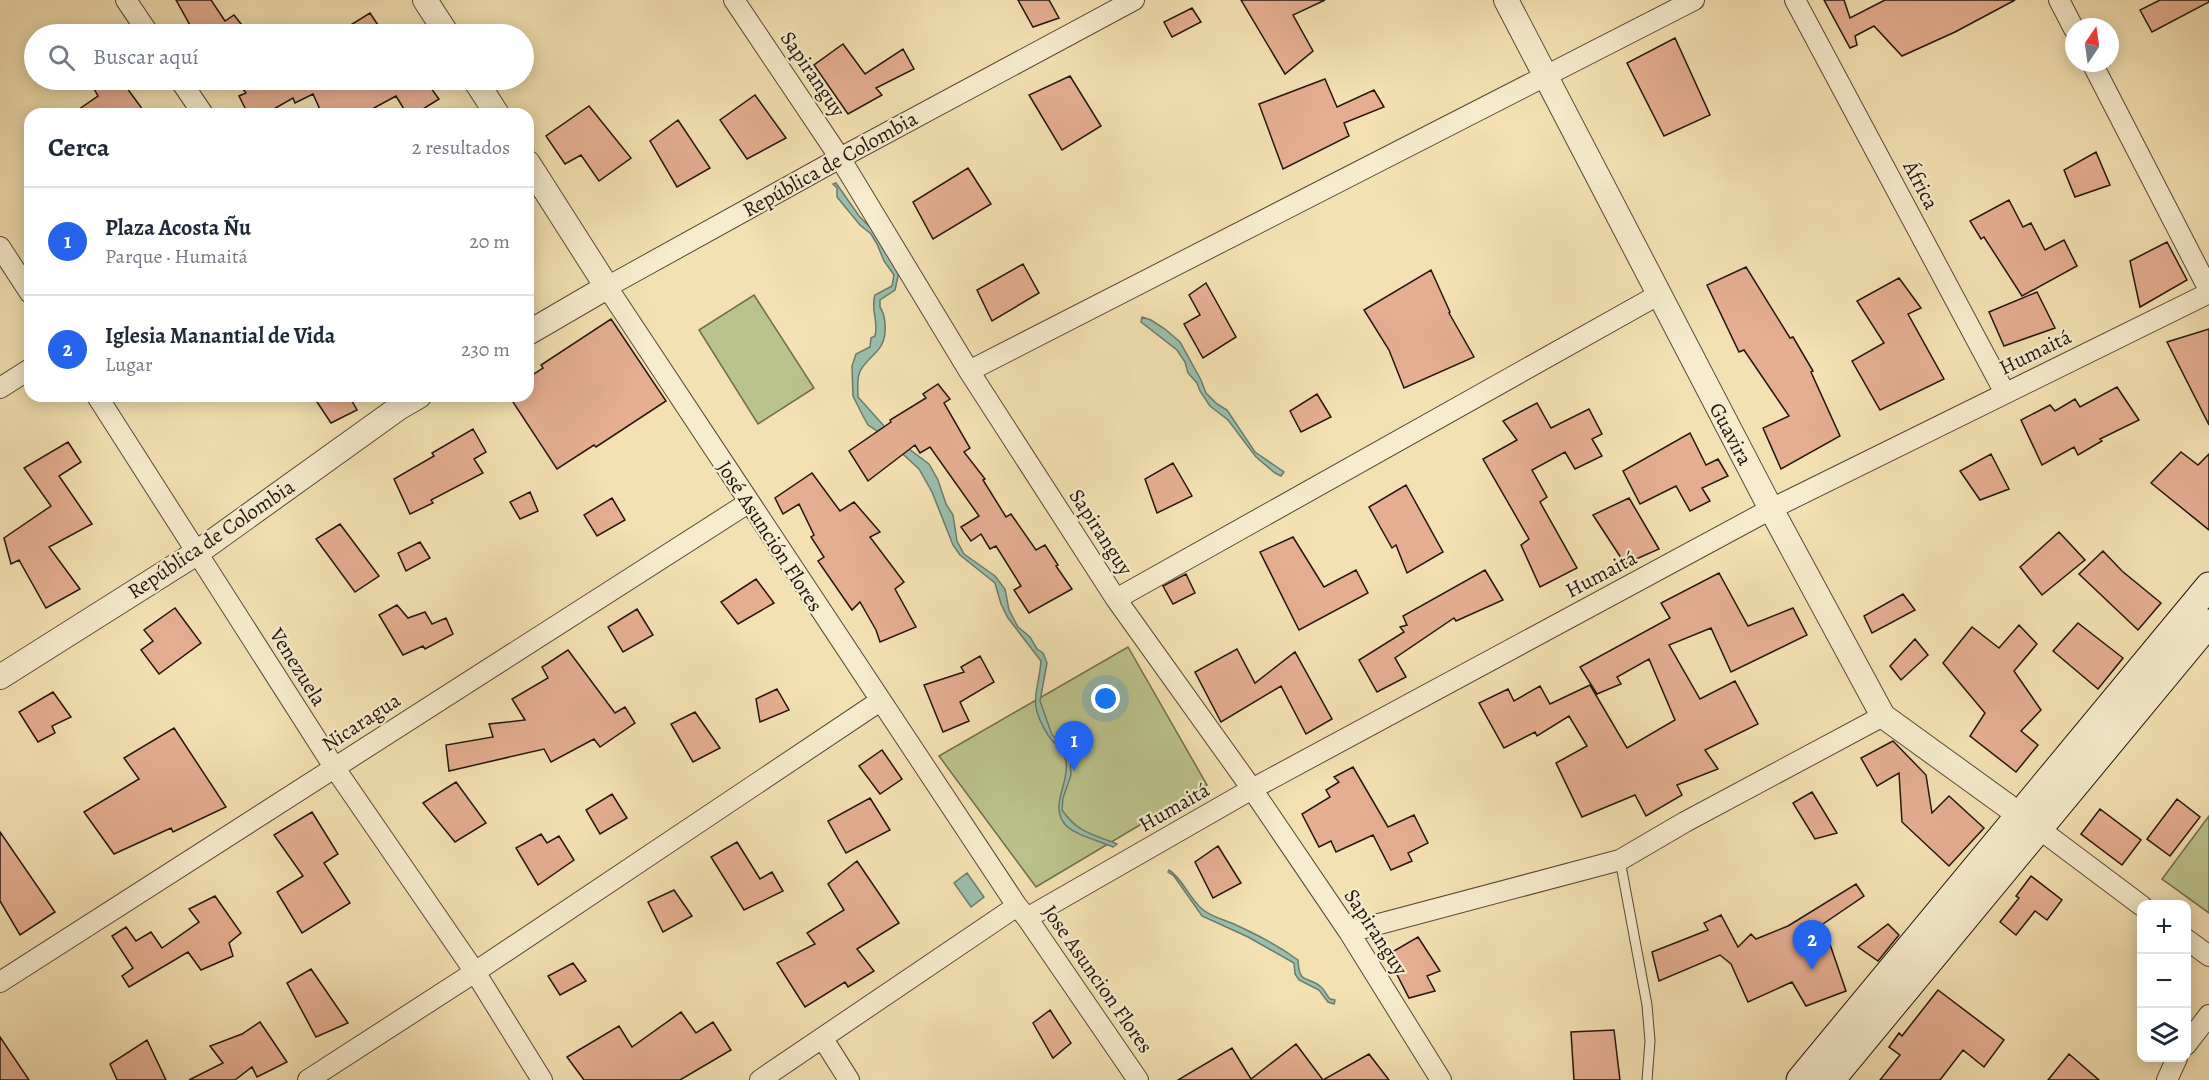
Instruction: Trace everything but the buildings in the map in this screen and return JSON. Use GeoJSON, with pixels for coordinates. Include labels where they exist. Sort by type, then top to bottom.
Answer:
{"type":"FeatureCollection","features":[{"type":"Feature","properties":{"kind":"main road"},"geometry":{"type":"LineString","coordinates":[[1831,1080],[2209,586]]}},
{"type":"Feature","properties":{"kind":"main road"},"geometry":{"type":"LineString","coordinates":[[1800,1080],[2209,623]]}},
{"type":"Feature","properties":{"kind":"street"},"geometry":{"type":"LineString","coordinates":[[126,0],[142,24]]}},
{"type":"Feature","properties":{"kind":"street"},"geometry":{"type":"LineString","coordinates":[[425,0],[441,24]]}},
{"type":"Feature","properties":{"kind":"street","name":"Sapiranguy"},"geometry":{"type":"LineString","coordinates":[[734,0],[840,158],[969,371],[1116,599],[1252,789],[1349,932],[1441,1080]]}},
{"type":"Feature","properties":{"kind":"street","name":"República de Colombia"},"geometry":{"type":"LineString","coordinates":[[534,330],[840,158],[1134,0]]}},
{"type":"Feature","properties":{"kind":"street","name":"Guavira"},"geometry":{"type":"LineString","coordinates":[[1506,0],[1658,295],[1883,716],[2030,821]]}},
{"type":"Feature","properties":{"kind":"street"},"geometry":{"type":"LineString","coordinates":[[969,371],[1694,0]]}},
{"type":"Feature","properties":{"kind":"street","name":"África"},"geometry":{"type":"LineString","coordinates":[[1795,0],[2005,393]]}},
{"type":"Feature","properties":{"kind":"street"},"geometry":{"type":"LineString","coordinates":[[2059,0],[2068,18]]}},
{"type":"Feature","properties":{"kind":"street"},"geometry":{"type":"LineString","coordinates":[[2097,72],[2209,291]]}},
{"type":"Feature","properties":{"kind":"street"},"geometry":{"type":"LineString","coordinates":[[187,90],[199,108]]}},
{"type":"Feature","properties":{"kind":"street"},"geometry":{"type":"LineString","coordinates":[[481,90],[493,108]]}},
{"type":"Feature","properties":{"kind":"street","name":"José Asunción Flores"},"geometry":{"type":"LineString","coordinates":[[534,172],[748,503],[1022,912]]}},
{"type":"Feature","properties":{"kind":"street"},"geometry":{"type":"LineString","coordinates":[[0,247],[24,284]]}},
{"type":"Feature","properties":{"kind":"street","name":"Humaitá"},"geometry":{"type":"LineString","coordinates":[[760,1080],[1022,912],[1771,509],[2209,291]]}},
{"type":"Feature","properties":{"kind":"street"},"geometry":{"type":"LineString","coordinates":[[1116,599],[1658,295]]}},
{"type":"Feature","properties":{"kind":"street"},"geometry":{"type":"LineString","coordinates":[[0,388],[24,373]]}},
{"type":"Feature","properties":{"kind":"street","name":"Venezuela"},"geometry":{"type":"LineString","coordinates":[[101,402],[334,767],[475,972],[542,1080]]}},
{"type":"Feature","properties":{"kind":"street","name":"República de Colombia"},"geometry":{"type":"LineString","coordinates":[[0,677],[198,552],[401,402]]}},
{"type":"Feature","properties":{"kind":"street","name":"Nicaragua"},"geometry":{"type":"LineString","coordinates":[[0,982],[748,503]]}},
{"type":"Feature","properties":{"kind":"street"},"geometry":{"type":"LineString","coordinates":[[308,1080],[475,972],[880,701]]}},
{"type":"Feature","properties":{"kind":"street"},"geometry":{"type":"LineString","coordinates":[[1349,932],[1620,860],[1684,822],[1883,716]]}},
{"type":"Feature","properties":{"kind":"street"},"geometry":{"type":"LineString","coordinates":[[2030,821],[2137,902]]}},
{"type":"Feature","properties":{"kind":"street","name":"Jose Asuncion Flores"},"geometry":{"type":"LineString","coordinates":[[1022,912],[1138,1080]]}},
{"type":"Feature","properties":{"kind":"street"},"geometry":{"type":"LineString","coordinates":[[2191,942],[2209,956]]}},
{"type":"Feature","properties":{"kind":"street"},"geometry":{"type":"LineString","coordinates":[[2191,1040],[2209,1015]]}},
{"type":"Feature","properties":{"kind":"street"},"geometry":{"type":"LineString","coordinates":[[823,1039],[849,1080]]}},
{"type":"Feature","properties":{"kind":"street"},"geometry":{"type":"LineString","coordinates":[[2167,1080],[2175,1062]]}},
{"type":"Feature","properties":{"kind":"lane"},"geometry":{"type":"LineString","coordinates":[[1620,860],[1647,1005],[1650,1041],[1647,1080]]}},
{"type":"Feature","properties":{"kind":"green space"},"geometry":{"type":"Polygon","coordinates":[[[754,295],[814,388],[758,424],[699,330],[754,295]]]}},
{"type":"Feature","properties":{"kind":"green space"},"geometry":{"type":"Polygon","coordinates":[[[1128,647],[1207,785],[1036,887],[939,756],[1128,647]]]}},
{"type":"Feature","properties":{"kind":"green space"},"geometry":{"type":"Polygon","coordinates":[[[2209,816],[2209,913],[2162,879],[2209,816]]]}},
{"type":"Feature","properties":{"kind":"shaded area"},"geometry":{"type":"Polygon","coordinates":[[[836,183],[859,216],[871,228],[899,272],[895,290],[880,300],[885,325],[884,340],[880,348],[861,369],[858,380],[858,397],[897,440],[929,464],[953,515],[957,541],[964,554],[995,576],[1005,589],[1009,610],[1018,627],[1043,653],[1047,663],[1040,701],[1052,735],[1064,744],[1070,758],[1071,775],[1063,798],[1062,810],[1080,828],[1117,844],[1113,847],[1073,831],[1060,816],[1059,808],[1066,761],[1061,750],[1048,735],[1036,706],[1041,661],[1008,618],[995,583],[960,555],[953,545],[932,492],[919,469],[868,425],[853,396],[852,366],[856,354],[870,347],[871,338],[875,336],[873,305],[875,295],[892,286],[894,275],[884,261],[871,234],[860,225],[837,197],[837,188],[833,184],[836,183]]]}},
{"type":"Feature","properties":{"kind":"shaded area"},"geometry":{"type":"Polygon","coordinates":[[[1142,317],[1165,329],[1180,342],[1206,393],[1227,410],[1255,452],[1284,472],[1281,476],[1256,457],[1228,420],[1210,406],[1197,383],[1188,373],[1185,362],[1177,350],[1141,322],[1142,317]]]}},
{"type":"Feature","properties":{"kind":"shaded area"},"geometry":{"type":"Polygon","coordinates":[[[1169,870],[1178,878],[1197,905],[1206,912],[1260,937],[1298,960],[1302,977],[1321,987],[1330,999],[1335,1000],[1334,1004],[1328,1002],[1319,990],[1299,980],[1295,974],[1294,963],[1248,937],[1202,916],[1174,876],[1168,872],[1169,870]]]}},
{"type":"Feature","properties":{"kind":"shaded area"},"geometry":{"type":"Polygon","coordinates":[[[967,873],[984,897],[971,907],[954,883],[967,873]]]}},
{"type":"Feature","properties":{"kind":"place","name":"Plaza Acosta Ñu"},"geometry":{"type":"Point","coordinates":[1074,771]}},
{"type":"Feature","properties":{"kind":"place","name":"Iglesia Manantial de Vida"},"geometry":{"type":"Point","coordinates":[1812,970]}}]}
